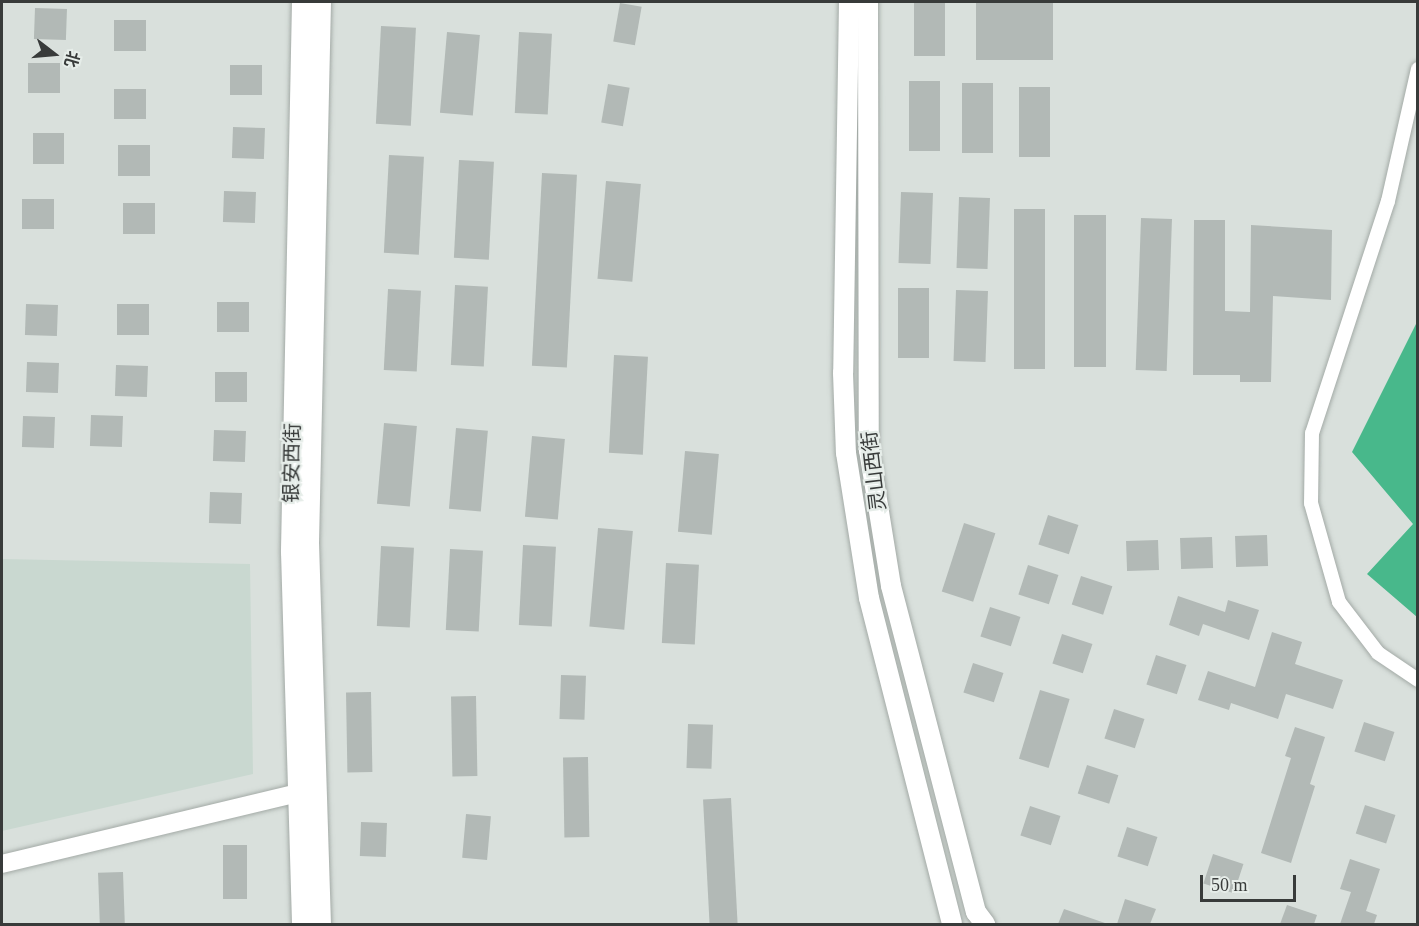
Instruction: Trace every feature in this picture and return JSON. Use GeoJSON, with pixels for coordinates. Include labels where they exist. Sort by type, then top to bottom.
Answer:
{"type":"FeatureCollection","features":[{"type":"Feature","properties":{"kind":"main road","name":"银安西街"},"geometry":{"type":"LineString","coordinates":[[302,2],[291,552],[302,924]]}},
{"type":"Feature","properties":{"kind":"main road","name":"银安西街"},"geometry":{"type":"LineString","coordinates":[[321,2],[309,543],[321,924]]}},
{"type":"Feature","properties":{"kind":"main road","name":"灵山西街"},"geometry":{"type":"LineString","coordinates":[[849,2],[843,373],[846,453],[869,598],[953,924]]}},
{"type":"Feature","properties":{"kind":"main road","name":"灵山西街"},"geometry":{"type":"LineString","coordinates":[[868,2],[869,450],[891,586],[981,918]]}},
{"type":"Feature","properties":{"kind":"street"},"geometry":{"type":"LineString","coordinates":[[1418,69],[1388,201],[1312,433],[1311,502],[1339,602],[1378,653],[1418,680]]}},
{"type":"Feature","properties":{"kind":"street"},"geometry":{"type":"LineString","coordinates":[[2,864],[298,793]]}},
{"type":"Feature","properties":{"kind":"street"},"geometry":{"type":"LineString","coordinates":[[953,924],[981,918]]}},
{"type":"Feature","properties":{"kind":"shaded area"},"geometry":{"type":"Polygon","coordinates":[[[2,559],[250,564],[253,774],[2,831],[2,559]]]}},
{"type":"Feature","properties":{"kind":"green space"},"geometry":{"type":"Polygon","coordinates":[[[1417,322],[1417,617],[1367,574],[1413,524],[1352,452],[1417,322]]]}},
{"type":"Feature","properties":{"kind":"building"},"geometry":{"type":"Polygon","coordinates":[[[914,2],[945,2],[945,56],[914,56],[914,2]]]}},
{"type":"Feature","properties":{"kind":"building"},"geometry":{"type":"Polygon","coordinates":[[[976,2],[1053,2],[1053,60],[976,60],[976,2]]]}},
{"type":"Feature","properties":{"kind":"building"},"geometry":{"type":"Polygon","coordinates":[[[620,3],[642,7],[635,45],[613,41],[620,3]]]}},
{"type":"Feature","properties":{"kind":"building"},"geometry":{"type":"Polygon","coordinates":[[[35,8],[67,9],[66,40],[34,39],[35,8]]]}},
{"type":"Feature","properties":{"kind":"building"},"geometry":{"type":"Polygon","coordinates":[[[114,20],[146,20],[146,51],[114,51],[114,20]]]}},
{"type":"Feature","properties":{"kind":"building"},"geometry":{"type":"Polygon","coordinates":[[[381,26],[416,28],[411,126],[376,124],[381,26]]]}},
{"type":"Feature","properties":{"kind":"building"},"geometry":{"type":"Polygon","coordinates":[[[447,32],[480,35],[473,116],[440,113],[447,32]]]}},
{"type":"Feature","properties":{"kind":"building"},"geometry":{"type":"Polygon","coordinates":[[[519,32],[552,34],[548,115],[515,113],[519,32]]]}},
{"type":"Feature","properties":{"kind":"building"},"geometry":{"type":"Polygon","coordinates":[[[28,63],[60,63],[60,93],[28,93],[28,63]]]}},
{"type":"Feature","properties":{"kind":"building"},"geometry":{"type":"Polygon","coordinates":[[[230,65],[262,65],[262,95],[230,95],[230,65]]]}},
{"type":"Feature","properties":{"kind":"building"},"geometry":{"type":"Polygon","coordinates":[[[909,81],[940,81],[940,151],[909,151],[909,81]]]}},
{"type":"Feature","properties":{"kind":"building"},"geometry":{"type":"Polygon","coordinates":[[[962,83],[993,83],[993,153],[962,153],[962,83]]]}},
{"type":"Feature","properties":{"kind":"building"},"geometry":{"type":"Polygon","coordinates":[[[608,84],[630,88],[623,126],[601,122],[608,84]]]}},
{"type":"Feature","properties":{"kind":"building"},"geometry":{"type":"Polygon","coordinates":[[[1019,87],[1050,87],[1050,157],[1019,157],[1019,87]]]}},
{"type":"Feature","properties":{"kind":"building"},"geometry":{"type":"Polygon","coordinates":[[[114,89],[146,89],[146,119],[114,119],[114,89]]]}},
{"type":"Feature","properties":{"kind":"building"},"geometry":{"type":"Polygon","coordinates":[[[233,127],[265,128],[264,159],[232,158],[233,127]]]}},
{"type":"Feature","properties":{"kind":"building"},"geometry":{"type":"Polygon","coordinates":[[[33,133],[64,133],[64,164],[33,164],[33,133]]]}},
{"type":"Feature","properties":{"kind":"building"},"geometry":{"type":"Polygon","coordinates":[[[118,145],[150,145],[150,176],[118,176],[118,145]]]}},
{"type":"Feature","properties":{"kind":"building"},"geometry":{"type":"Polygon","coordinates":[[[389,155],[424,157],[419,255],[384,253],[389,155]]]}},
{"type":"Feature","properties":{"kind":"building"},"geometry":{"type":"Polygon","coordinates":[[[459,160],[494,162],[489,260],[454,258],[459,160]]]}},
{"type":"Feature","properties":{"kind":"building"},"geometry":{"type":"Polygon","coordinates":[[[542,173],[577,175],[567,368],[532,366],[542,173]]]}},
{"type":"Feature","properties":{"kind":"building"},"geometry":{"type":"Polygon","coordinates":[[[606,181],[641,184],[632,282],[597,279],[606,181]]]}},
{"type":"Feature","properties":{"kind":"building"},"geometry":{"type":"Polygon","coordinates":[[[224,191],[256,192],[255,223],[223,222],[224,191]]]}},
{"type":"Feature","properties":{"kind":"building"},"geometry":{"type":"Polygon","coordinates":[[[901,192],[933,193],[931,264],[899,263],[901,192]]]}},
{"type":"Feature","properties":{"kind":"building"},"geometry":{"type":"Polygon","coordinates":[[[959,197],[990,198],[988,269],[957,268],[959,197]]]}},
{"type":"Feature","properties":{"kind":"building"},"geometry":{"type":"Polygon","coordinates":[[[22,199],[54,199],[54,229],[22,229],[22,199]]]}},
{"type":"Feature","properties":{"kind":"building"},"geometry":{"type":"Polygon","coordinates":[[[123,203],[155,203],[155,234],[123,234],[123,203]]]}},
{"type":"Feature","properties":{"kind":"building"},"geometry":{"type":"Polygon","coordinates":[[[1014,209],[1045,209],[1045,369],[1014,369],[1014,209]]]}},
{"type":"Feature","properties":{"kind":"building"},"geometry":{"type":"Polygon","coordinates":[[[1074,215],[1106,215],[1106,367],[1074,367],[1074,215]]]}},
{"type":"Feature","properties":{"kind":"building"},"geometry":{"type":"Polygon","coordinates":[[[1141,218],[1172,219],[1167,371],[1136,370],[1141,218]]]}},
{"type":"Feature","properties":{"kind":"building"},"geometry":{"type":"Polygon","coordinates":[[[1194,220],[1225,220],[1225,311],[1250,312],[1251,225],[1332,230],[1331,300],[1273,296],[1271,382],[1240,382],[1240,375],[1193,375],[1194,220]]]}},
{"type":"Feature","properties":{"kind":"building"},"geometry":{"type":"Polygon","coordinates":[[[455,285],[488,287],[484,367],[451,365],[455,285]]]}},
{"type":"Feature","properties":{"kind":"building"},"geometry":{"type":"Polygon","coordinates":[[[898,288],[929,288],[929,358],[898,358],[898,288]]]}},
{"type":"Feature","properties":{"kind":"building"},"geometry":{"type":"Polygon","coordinates":[[[388,289],[421,291],[417,372],[384,370],[388,289]]]}},
{"type":"Feature","properties":{"kind":"building"},"geometry":{"type":"Polygon","coordinates":[[[956,290],[988,291],[986,362],[954,361],[956,290]]]}},
{"type":"Feature","properties":{"kind":"building"},"geometry":{"type":"Polygon","coordinates":[[[217,302],[249,302],[249,332],[217,332],[217,302]]]}},
{"type":"Feature","properties":{"kind":"building"},"geometry":{"type":"Polygon","coordinates":[[[26,304],[58,305],[57,336],[25,335],[26,304]]]}},
{"type":"Feature","properties":{"kind":"building"},"geometry":{"type":"Polygon","coordinates":[[[117,304],[149,304],[149,335],[117,335],[117,304]]]}},
{"type":"Feature","properties":{"kind":"building"},"geometry":{"type":"Polygon","coordinates":[[[614,355],[648,357],[643,455],[609,453],[614,355]]]}},
{"type":"Feature","properties":{"kind":"building"},"geometry":{"type":"Polygon","coordinates":[[[27,362],[59,363],[58,393],[26,392],[27,362]]]}},
{"type":"Feature","properties":{"kind":"building"},"geometry":{"type":"Polygon","coordinates":[[[116,365],[148,366],[147,397],[115,396],[116,365]]]}},
{"type":"Feature","properties":{"kind":"building"},"geometry":{"type":"Polygon","coordinates":[[[215,372],[247,372],[247,402],[215,402],[215,372]]]}},
{"type":"Feature","properties":{"kind":"building"},"geometry":{"type":"Polygon","coordinates":[[[91,415],[123,416],[122,447],[90,446],[91,415]]]}},
{"type":"Feature","properties":{"kind":"building"},"geometry":{"type":"Polygon","coordinates":[[[23,416],[55,417],[54,448],[22,447],[23,416]]]}},
{"type":"Feature","properties":{"kind":"building"},"geometry":{"type":"Polygon","coordinates":[[[384,423],[417,426],[410,507],[377,504],[384,423]]]}},
{"type":"Feature","properties":{"kind":"building"},"geometry":{"type":"Polygon","coordinates":[[[456,428],[488,431],[481,511],[449,509],[456,428]]]}},
{"type":"Feature","properties":{"kind":"building"},"geometry":{"type":"Polygon","coordinates":[[[214,430],[246,431],[245,462],[213,461],[214,430]]]}},
{"type":"Feature","properties":{"kind":"building"},"geometry":{"type":"Polygon","coordinates":[[[532,436],[565,439],[558,520],[525,517],[532,436]]]}},
{"type":"Feature","properties":{"kind":"building"},"geometry":{"type":"Polygon","coordinates":[[[685,451],[719,454],[712,535],[678,532],[685,451]]]}},
{"type":"Feature","properties":{"kind":"building"},"geometry":{"type":"Polygon","coordinates":[[[210,492],[242,493],[241,524],[209,523],[210,492]]]}},
{"type":"Feature","properties":{"kind":"building"},"geometry":{"type":"Polygon","coordinates":[[[1048,515],[1078,525],[1069,554],[1038,544],[1048,515]]]}},
{"type":"Feature","properties":{"kind":"building"},"geometry":{"type":"Polygon","coordinates":[[[964,523],[995,533],[973,602],[942,591],[964,523]]]}},
{"type":"Feature","properties":{"kind":"building"},"geometry":{"type":"Polygon","coordinates":[[[598,528],[633,531],[624,630],[589,627],[598,528]]]}},
{"type":"Feature","properties":{"kind":"building"},"geometry":{"type":"Polygon","coordinates":[[[1267,535],[1268,566],[1236,567],[1235,536],[1267,535]]]}},
{"type":"Feature","properties":{"kind":"building"},"geometry":{"type":"Polygon","coordinates":[[[1212,537],[1213,568],[1181,569],[1180,538],[1212,537]]]}},
{"type":"Feature","properties":{"kind":"building"},"geometry":{"type":"Polygon","coordinates":[[[1158,540],[1159,570],[1127,571],[1126,541],[1158,540]]]}},
{"type":"Feature","properties":{"kind":"building"},"geometry":{"type":"Polygon","coordinates":[[[523,545],[556,547],[552,627],[519,625],[523,545]]]}},
{"type":"Feature","properties":{"kind":"building"},"geometry":{"type":"Polygon","coordinates":[[[381,546],[414,548],[410,628],[377,626],[381,546]]]}},
{"type":"Feature","properties":{"kind":"building"},"geometry":{"type":"Polygon","coordinates":[[[450,549],[483,551],[479,632],[446,630],[450,549]]]}},
{"type":"Feature","properties":{"kind":"building"},"geometry":{"type":"Polygon","coordinates":[[[666,563],[699,565],[695,645],[662,643],[666,563]]]}},
{"type":"Feature","properties":{"kind":"building"},"geometry":{"type":"Polygon","coordinates":[[[1028,565],[1058,575],[1049,604],[1018,594],[1028,565]]]}},
{"type":"Feature","properties":{"kind":"building"},"geometry":{"type":"Polygon","coordinates":[[[1081,576],[1112,586],[1103,615],[1072,605],[1081,576]]]}},
{"type":"Feature","properties":{"kind":"building"},"geometry":{"type":"Polygon","coordinates":[[[1178,596],[1225,612],[1228,600],[1259,610],[1249,640],[1203,624],[1199,636],[1169,625],[1178,596]]]}},
{"type":"Feature","properties":{"kind":"building"},"geometry":{"type":"Polygon","coordinates":[[[990,607],[1020,617],[1011,646],[980,636],[990,607]]]}},
{"type":"Feature","properties":{"kind":"building"},"geometry":{"type":"Polygon","coordinates":[[[1272,632],[1302,642],[1295,664],[1343,680],[1333,709],[1286,694],[1278,719],[1231,703],[1229,710],[1198,700],[1208,671],[1255,687],[1272,632]]]}},
{"type":"Feature","properties":{"kind":"building"},"geometry":{"type":"Polygon","coordinates":[[[1062,634],[1092,644],[1083,673],[1052,663],[1062,634]]]}},
{"type":"Feature","properties":{"kind":"building"},"geometry":{"type":"Polygon","coordinates":[[[1156,655],[1186,665],[1177,694],[1146,684],[1156,655]]]}},
{"type":"Feature","properties":{"kind":"building"},"geometry":{"type":"Polygon","coordinates":[[[973,663],[1003,673],[994,702],[963,692],[973,663]]]}},
{"type":"Feature","properties":{"kind":"building"},"geometry":{"type":"Polygon","coordinates":[[[561,675],[586,676],[584,720],[559,719],[561,675]]]}},
{"type":"Feature","properties":{"kind":"building"},"geometry":{"type":"Polygon","coordinates":[[[1040,690],[1070,699],[1049,768],[1019,759],[1040,690]]]}},
{"type":"Feature","properties":{"kind":"building"},"geometry":{"type":"Polygon","coordinates":[[[346,692],[371,692],[372,772],[347,772],[346,692]]]}},
{"type":"Feature","properties":{"kind":"building"},"geometry":{"type":"Polygon","coordinates":[[[451,696],[476,696],[477,776],[452,776],[451,696]]]}},
{"type":"Feature","properties":{"kind":"building"},"geometry":{"type":"Polygon","coordinates":[[[1114,709],[1144,719],[1135,748],[1104,738],[1114,709]]]}},
{"type":"Feature","properties":{"kind":"building"},"geometry":{"type":"Polygon","coordinates":[[[1364,722],[1394,732],[1385,761],[1354,751],[1364,722]]]}},
{"type":"Feature","properties":{"kind":"building"},"geometry":{"type":"Polygon","coordinates":[[[688,724],[713,725],[711,769],[686,768],[688,724]]]}},
{"type":"Feature","properties":{"kind":"building"},"geometry":{"type":"Polygon","coordinates":[[[1295,727],[1325,737],[1310,784],[1315,786],[1291,863],[1261,853],[1291,758],[1285,756],[1295,727]]]}},
{"type":"Feature","properties":{"kind":"building"},"geometry":{"type":"Polygon","coordinates":[[[563,757],[588,757],[589,837],[564,837],[563,757]]]}},
{"type":"Feature","properties":{"kind":"building"},"geometry":{"type":"Polygon","coordinates":[[[1087,765],[1118,775],[1109,804],[1078,794],[1087,765]]]}},
{"type":"Feature","properties":{"kind":"building"},"geometry":{"type":"Polygon","coordinates":[[[731,798],[738,924],[710,924],[703,799],[731,798]]]}},
{"type":"Feature","properties":{"kind":"building"},"geometry":{"type":"Polygon","coordinates":[[[1365,805],[1395,815],[1386,843],[1356,834],[1365,805]]]}},
{"type":"Feature","properties":{"kind":"building"},"geometry":{"type":"Polygon","coordinates":[[[1030,806],[1060,816],[1051,845],[1020,835],[1030,806]]]}},
{"type":"Feature","properties":{"kind":"building"},"geometry":{"type":"Polygon","coordinates":[[[466,814],[491,816],[487,860],[462,858],[466,814]]]}},
{"type":"Feature","properties":{"kind":"building"},"geometry":{"type":"Polygon","coordinates":[[[361,822],[387,823],[386,857],[360,856],[361,822]]]}},
{"type":"Feature","properties":{"kind":"building"},"geometry":{"type":"Polygon","coordinates":[[[1127,827],[1157,837],[1148,866],[1117,856],[1127,827]]]}},
{"type":"Feature","properties":{"kind":"building"},"geometry":{"type":"Polygon","coordinates":[[[223,845],[247,845],[247,899],[223,899],[223,845]]]}},
{"type":"Feature","properties":{"kind":"building"},"geometry":{"type":"Polygon","coordinates":[[[1213,854],[1243,864],[1234,893],[1203,883],[1213,854]]]}},
{"type":"Feature","properties":{"kind":"building"},"geometry":{"type":"Polygon","coordinates":[[[1350,859],[1380,869],[1366,911],[1377,915],[1374,924],[1340,924],[1351,892],[1340,889],[1350,859]]]}},
{"type":"Feature","properties":{"kind":"building"},"geometry":{"type":"Polygon","coordinates":[[[123,872],[125,924],[100,924],[98,873],[123,872]]]}},
{"type":"Feature","properties":{"kind":"building"},"geometry":{"type":"Polygon","coordinates":[[[1125,899],[1156,909],[1150,924],[1117,924],[1125,899]]]}},
{"type":"Feature","properties":{"kind":"building"},"geometry":{"type":"Polygon","coordinates":[[[1287,905],[1317,915],[1314,924],[1280,924],[1287,905]]]}},
{"type":"Feature","properties":{"kind":"building"},"geometry":{"type":"Polygon","coordinates":[[[1064,909],[1105,923],[1105,924],[1058,924],[1064,909]]]}}]}
